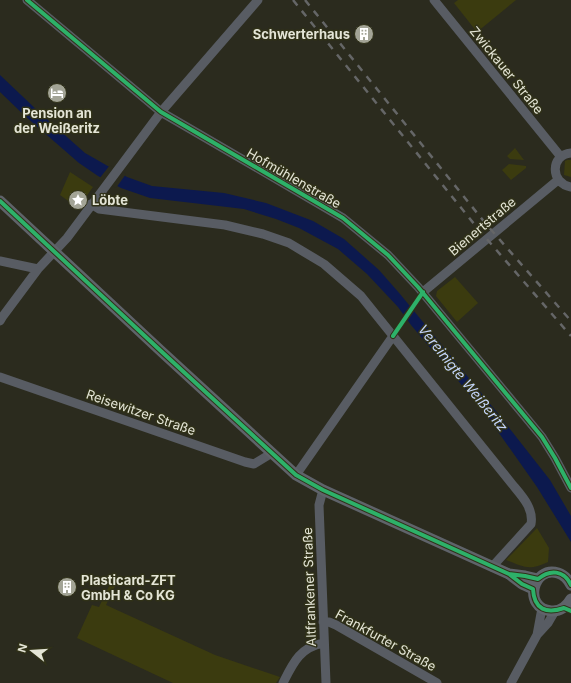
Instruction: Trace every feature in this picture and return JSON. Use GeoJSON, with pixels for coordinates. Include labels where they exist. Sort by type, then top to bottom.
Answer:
{"type":"FeatureCollection","features":[{"type":"Feature","properties":{"kind":"main road"},"geometry":{"type":"LineString","coordinates":[[0,201],[296,475],[323,490],[495,563],[510,574],[525,576],[536,584]]}},
{"type":"Feature","properties":{"kind":"main road"},"geometry":{"type":"LineString","coordinates":[[565,607],[547,610],[542,608],[536,602],[534,596],[536,584],[543,575],[549,572],[556,572],[563,575],[570,582]]}},
{"type":"Feature","properties":{"kind":"street"},"geometry":{"type":"LineString","coordinates":[[0,321],[38,269],[67,238],[161,112],[258,0]]}},
{"type":"Feature","properties":{"kind":"street","name":"Zwickauer Straße"},"geometry":{"type":"LineString","coordinates":[[434,0],[561,157]]}},
{"type":"Feature","properties":{"kind":"street","name":"Hofmühlenstraße"},"geometry":{"type":"LineString","coordinates":[[31,1],[161,112],[343,218],[388,255],[423,292],[542,438],[555,458],[571,488]]}},
{"type":"Feature","properties":{"kind":"street"},"geometry":{"type":"LineString","coordinates":[[571,153],[567,153],[561,157],[555,168],[558,180],[564,185],[571,187]]}},
{"type":"Feature","properties":{"kind":"street","name":"Bienertstraße"},"geometry":{"type":"LineString","coordinates":[[423,292],[558,180]]}},
{"type":"Feature","properties":{"kind":"street"},"geometry":{"type":"LineString","coordinates":[[91,204],[99,209],[225,225],[263,234],[289,244],[324,264],[361,296],[528,506],[531,512],[531,524],[495,563]]}},
{"type":"Feature","properties":{"kind":"street"},"geometry":{"type":"LineString","coordinates":[[0,261],[38,269]]}},
{"type":"Feature","properties":{"kind":"street"},"geometry":{"type":"LineString","coordinates":[[296,475],[393,336]]}},
{"type":"Feature","properties":{"kind":"street","name":"Reisewitzer Straße"},"geometry":{"type":"LineString","coordinates":[[0,378],[245,462],[254,464],[272,453]]}},
{"type":"Feature","properties":{"kind":"street","name":"Altfrankener Straße"},"geometry":{"type":"LineString","coordinates":[[323,490],[318,504],[326,683]]}},
{"type":"Feature","properties":{"kind":"street"},"geometry":{"type":"LineString","coordinates":[[511,683],[537,635],[565,607]]}},
{"type":"Feature","properties":{"kind":"street"},"geometry":{"type":"LineString","coordinates":[[537,635],[542,608]]}},
{"type":"Feature","properties":{"kind":"street","name":"Frankfurter Straße"},"geometry":{"type":"LineString","coordinates":[[323,622],[329,622],[336,625],[437,683]]}},
{"type":"Feature","properties":{"kind":"street"},"geometry":{"type":"LineString","coordinates":[[283,683],[292,665],[299,656],[314,645],[324,643]]}},
{"type":"Feature","properties":{"kind":"shaded area"},"geometry":{"type":"Polygon","coordinates":[[[458,0],[516,0],[477,32],[454,3],[458,0]]]}},
{"type":"Feature","properties":{"kind":"shaded area"},"geometry":{"type":"Polygon","coordinates":[[[515,148],[524,160],[510,159],[507,156],[515,148]]]}},
{"type":"Feature","properties":{"kind":"shaded area"},"geometry":{"type":"Polygon","coordinates":[[[571,160],[571,177],[564,175],[565,161],[571,160]]]}},
{"type":"Feature","properties":{"kind":"shaded area"},"geometry":{"type":"Polygon","coordinates":[[[509,164],[526,166],[526,168],[511,180],[502,170],[509,164]]]}},
{"type":"Feature","properties":{"kind":"shaded area"},"geometry":{"type":"Polygon","coordinates":[[[70,172],[93,187],[78,208],[60,195],[70,172]]]}},
{"type":"Feature","properties":{"kind":"shaded area"},"geometry":{"type":"Polygon","coordinates":[[[455,277],[478,303],[457,322],[436,296],[437,291],[455,277]]]}},
{"type":"Feature","properties":{"kind":"shaded area"},"geometry":{"type":"Polygon","coordinates":[[[537,528],[549,548],[548,562],[541,565],[527,567],[517,565],[506,560],[537,528]]]}},
{"type":"Feature","properties":{"kind":"shaded area"},"geometry":{"type":"Polygon","coordinates":[[[111,582],[116,584],[106,605],[215,655],[280,677],[276,683],[173,683],[77,638],[92,605],[99,607],[111,582]]]}},
{"type":"Feature","properties":{"kind":"water","name":"Vereinigte Weißeritz"},"geometry":{"type":"Polygon","coordinates":[[[0,75],[85,153],[127,177],[152,186],[224,193],[266,203],[313,221],[344,239],[379,270],[400,294],[550,480],[571,516],[571,542],[537,487],[482,409],[411,325],[398,307],[367,274],[338,249],[299,228],[244,209],[150,198],[121,188],[98,176],[79,163],[25,116],[0,92],[0,75]]]}},
{"type":"Feature","properties":{"kind":"pier"},"geometry":{"type":"Polygon","coordinates":[[[110,165],[126,174],[116,188],[99,179],[110,165]]]}},
{"type":"Feature","properties":{"kind":"pier"},"geometry":{"type":"Polygon","coordinates":[[[411,304],[415,310],[407,322],[402,316],[411,304]]]}},
{"type":"Feature","properties":{"kind":"railway"},"geometry":{"type":"LineString","coordinates":[[293,0],[479,230],[571,336]]}},
{"type":"Feature","properties":{"kind":"railway"},"geometry":{"type":"LineString","coordinates":[[305,0],[486,224],[571,321]]}},
{"type":"Feature","properties":{"kind":"cycle path"},"geometry":{"type":"LineString","coordinates":[[27,0],[161,112],[343,218],[388,255],[418,287],[542,437],[571,488]]}},
{"type":"Feature","properties":{"kind":"cycle path"},"geometry":{"type":"LineString","coordinates":[[0,201],[296,475],[323,490],[509,574],[522,584],[533,589],[536,602],[542,609],[552,611],[564,608],[571,611]]}},
{"type":"Feature","properties":{"kind":"cycle path"},"geometry":{"type":"LineString","coordinates":[[393,336],[423,292]]}},
{"type":"Feature","properties":{"kind":"cycle path"},"geometry":{"type":"LineString","coordinates":[[509,574],[538,579],[547,574],[556,573],[565,576],[571,585]]}},
{"type":"Feature","properties":{"kind":"place","name":"Schwerterhaus"},"geometry":{"type":"Point","coordinates":[364,34]}},
{"type":"Feature","properties":{"kind":"place","name":"Pension an der Weißeritz"},"geometry":{"type":"Point","coordinates":[57,93]}},
{"type":"Feature","properties":{"kind":"place","name":"Löbte"},"geometry":{"type":"Point","coordinates":[78,200]}},
{"type":"Feature","properties":{"kind":"place","name":"Plasticard-ZFT GmbH & Co KG"},"geometry":{"type":"Point","coordinates":[67,587]}}]}
